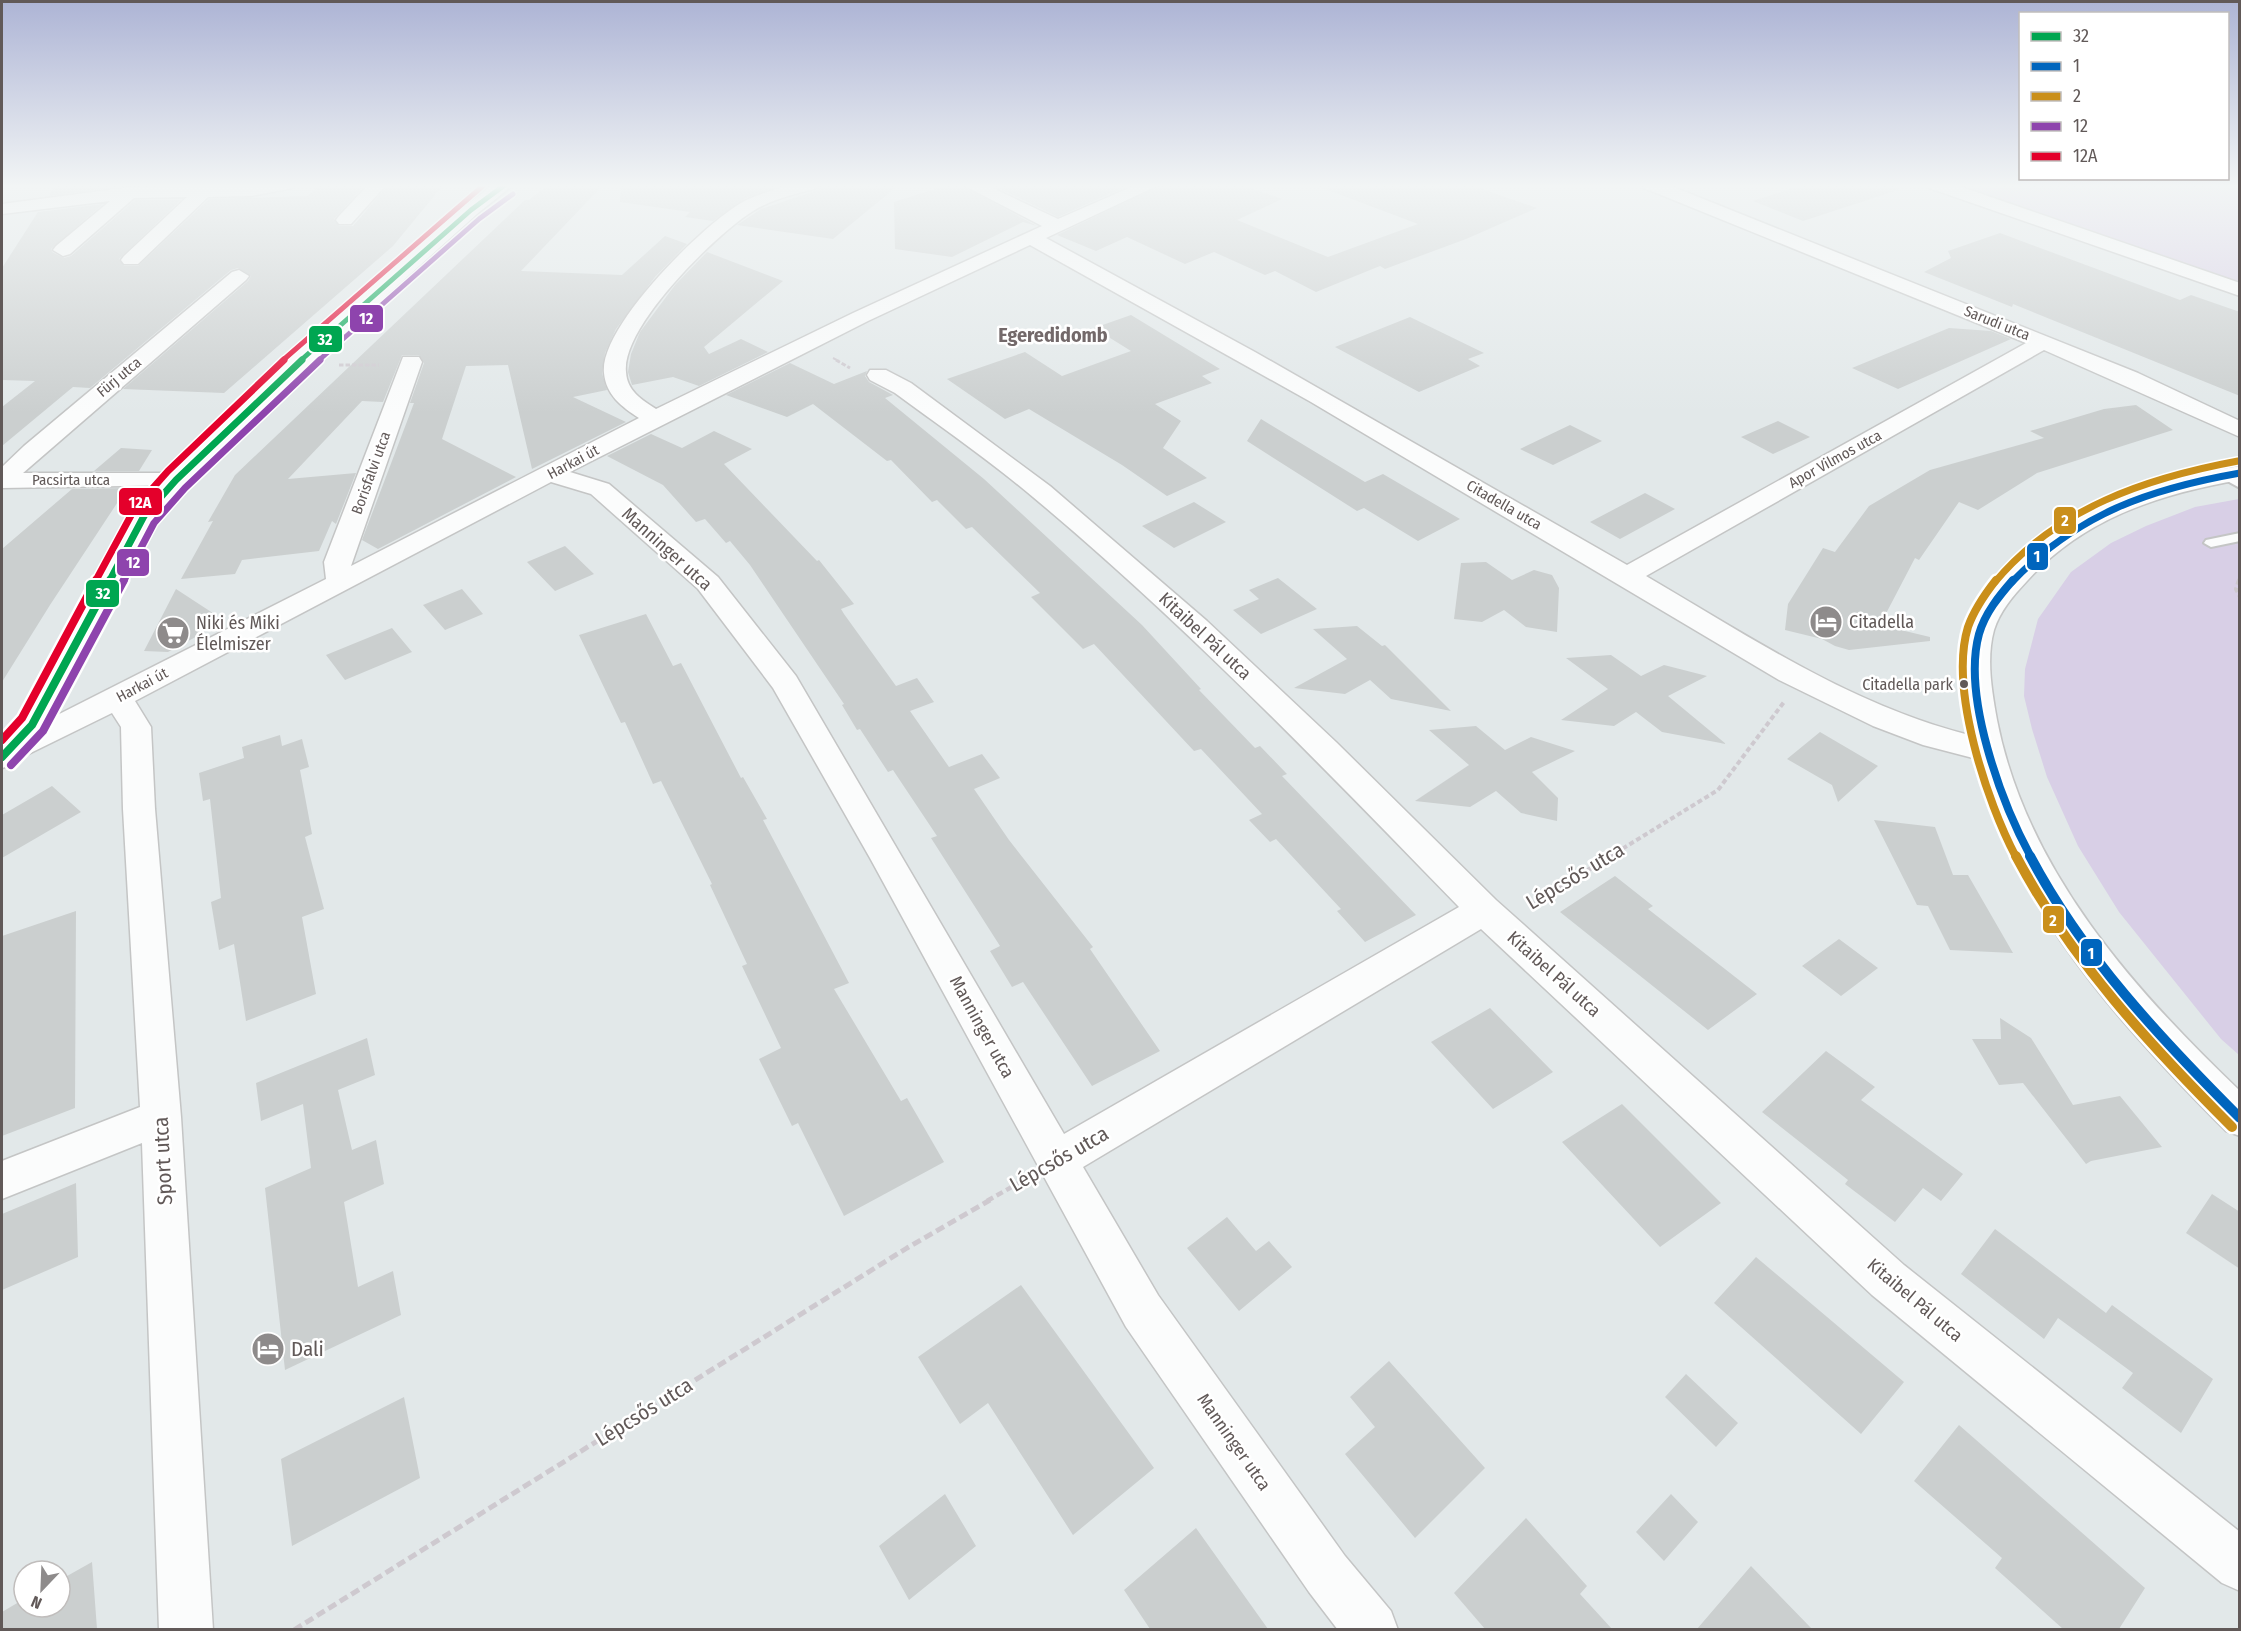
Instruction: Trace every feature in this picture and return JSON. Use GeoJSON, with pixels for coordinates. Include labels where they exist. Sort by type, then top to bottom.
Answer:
{"type":"FeatureCollection","features":[{"type":"Feature","properties":{"kind":"street"},"geometry":{"type":"LineString","coordinates":[[2,756],[32,725],[144,516],[176,480],[296,365],[414,260]]}},
{"type":"Feature","properties":{"kind":"street"},"geometry":{"type":"LineString","coordinates":[[655,419],[622,394],[614,371],[621,345],[638,313],[671,274],[687,260]]}},
{"type":"Feature","properties":{"kind":"street","name":"Harkai út"},"geometry":{"type":"LineString","coordinates":[[2,756],[655,419],[900,296],[979,260]]}},
{"type":"Feature","properties":{"kind":"street","name":"Citadella utca"},"geometry":{"type":"LineString","coordinates":[[1073,260],[1218,338],[1626,576],[1791,676],[1879,719],[1939,741],[1987,751]]}},
{"type":"Feature","properties":{"kind":"street","name":"Sarudi utca"},"geometry":{"type":"LineString","coordinates":[[1839,260],[2043,342],[2151,388],[2240,430]]}},
{"type":"Feature","properties":{"kind":"street"},"geometry":{"type":"LineString","coordinates":[[2154,260],[2240,290]]}},
{"type":"Feature","properties":{"kind":"street","name":"Fürj utca"},"geometry":{"type":"LineString","coordinates":[[2,480],[32,451],[238,276]]}},
{"type":"Feature","properties":{"kind":"street","name":"Apor Vilmos utca"},"geometry":{"type":"LineString","coordinates":[[1626,576],[2043,342]]}},
{"type":"Feature","properties":{"kind":"street","name":"Borisfalvi utca"},"geometry":{"type":"LineString","coordinates":[[340,580],[338,562],[410,364]]}},
{"type":"Feature","properties":{"kind":"street","name":"Kitaibel Pál utca"},"geometry":{"type":"LineString","coordinates":[[878,375],[903,388],[1041,491],[1170,603],[1325,750],[1484,910],[1888,1280],[2240,1565]]}},
{"type":"Feature","properties":{"kind":"street","name":"Manninger utca"},"geometry":{"type":"LineString","coordinates":[[549,474],[600,489],[708,583],[785,683],[884,851],[1142,1311],[1327,1574],[1372,1629]]}},
{"type":"Feature","properties":{"kind":"street"},"geometry":{"type":"LineString","coordinates":[[2235,477],[2128,500],[2055,538],[1998,596],[1980,631],[1976,672],[1979,715],[2003,804],[2037,868],[2080,937],[2127,999],[2185,1066],[2240,1118]]}},
{"type":"Feature","properties":{"kind":"street","name":"Pacsirta utca"},"geometry":{"type":"LineString","coordinates":[[2,480],[176,480]]}},
{"type":"Feature","properties":{"kind":"street","name":"Sport utca"},"geometry":{"type":"LineString","coordinates":[[118,697],[136,727],[139,808],[161,1117],[186,1629]]}},
{"type":"Feature","properties":{"kind":"street","name":"Lépcsős utca"},"geometry":{"type":"LineString","coordinates":[[1057,1160],[1484,910]]}},
{"type":"Feature","properties":{"kind":"street"},"geometry":{"type":"LineString","coordinates":[[2,1180],[161,1117]]}},
{"type":"Feature","properties":{"kind":"lane"},"geometry":{"type":"LineString","coordinates":[[2211,543],[2240,537]]}},
{"type":"Feature","properties":{"kind":"path"},"geometry":{"type":"LineString","coordinates":[[296,365],[410,364]]}},
{"type":"Feature","properties":{"kind":"path"},"geometry":{"type":"LineString","coordinates":[[2240,578],[2236,589],[2240,597]]}},
{"type":"Feature","properties":{"kind":"path","name":"Lépcsős utca"},"geometry":{"type":"LineString","coordinates":[[1484,910],[1524,909],[1718,790],[1784,704],[1791,676]]}},
{"type":"Feature","properties":{"kind":"path","name":"Lépcsős utca"},"geometry":{"type":"LineString","coordinates":[[294,1629],[907,1248],[1057,1160]]}},
{"type":"Feature","properties":{"kind":"shaded area"},"geometry":{"type":"Polygon","coordinates":[[[2166,260],[2239,260],[2239,286],[2166,260]]]}},
{"type":"Feature","properties":{"kind":"shaded area"},"geometry":{"type":"Polygon","coordinates":[[[2239,499],[2239,1055],[2221,1039],[2119,912],[2078,846],[2047,777],[2024,696],[2025,669],[2038,619],[2071,572],[2111,543],[2146,526],[2195,507],[2239,499]]]}},
{"type":"Feature","properties":{"kind":"building"},"geometry":{"type":"Polygon","coordinates":[[[7,260],[120,260],[124,266],[138,266],[144,260],[377,260],[224,393],[123,389],[251,276],[238,268],[231,270],[90,388],[73,387],[2,446],[2,407],[35,381],[2,380],[2,268],[7,260]]]}},
{"type":"Feature","properties":{"kind":"building"},"geometry":{"type":"Polygon","coordinates":[[[462,260],[531,260],[521,271],[622,275],[638,260],[671,260],[655,277],[616,329],[605,353],[602,373],[607,390],[573,397],[626,422],[532,469],[508,365],[466,366],[442,439],[516,477],[378,549],[362,540],[414,403],[410,403],[424,363],[419,355],[402,355],[383,402],[362,401],[288,479],[356,473],[336,524],[332,521],[319,551],[242,560],[235,574],[181,579],[213,521],[208,522],[235,475],[462,260]]]}},
{"type":"Feature","properties":{"kind":"building"},"geometry":{"type":"Polygon","coordinates":[[[699,260],[728,260],[783,281],[704,347],[709,354],[741,339],[768,352],[699,386],[673,377],[632,385],[628,372],[631,354],[640,332],[675,285],[699,260]]]}},
{"type":"Feature","properties":{"kind":"building"},"geometry":{"type":"Polygon","coordinates":[[[1177,260],[1194,260],[1185,264],[1177,260]]]}},
{"type":"Feature","properties":{"kind":"building"},"geometry":{"type":"Polygon","coordinates":[[[1232,260],[1409,260],[1385,269],[1380,266],[1316,292],[1275,271],[1265,275],[1232,260]]]}},
{"type":"Feature","properties":{"kind":"building"},"geometry":{"type":"Polygon","coordinates":[[[1947,260],[2073,260],[2180,300],[2191,295],[2240,312],[2240,396],[2013,304],[2012,307],[1924,272],[1947,260]]]}},
{"type":"Feature","properties":{"kind":"building"},"geometry":{"type":"Polygon","coordinates":[[[1131,315],[1220,369],[1202,376],[1212,383],[1155,404],[1181,421],[1163,448],[1207,478],[1167,496],[1122,465],[1029,409],[1005,419],[947,379],[1025,352],[1062,376],[1131,351],[1094,328],[1131,315]]]}},
{"type":"Feature","properties":{"kind":"building"},"geometry":{"type":"Polygon","coordinates":[[[1410,317],[1484,353],[1468,359],[1480,366],[1419,392],[1335,347],[1410,317]]]}},
{"type":"Feature","properties":{"kind":"building"},"geometry":{"type":"Polygon","coordinates":[[[1949,328],[1991,331],[2011,339],[1898,389],[1852,368],[1949,328]]]}},
{"type":"Feature","properties":{"kind":"building"},"geometry":{"type":"Polygon","coordinates":[[[790,363],[834,384],[867,371],[865,376],[869,382],[893,395],[885,398],[984,479],[1142,625],[1201,689],[1199,690],[1255,748],[1260,746],[1287,774],[1282,776],[1416,915],[1365,942],[1337,911],[1341,909],[1276,839],[1270,842],[1249,820],[1262,814],[1201,749],[1194,751],[1094,644],[1083,649],[1031,597],[1040,593],[972,527],[966,529],[937,500],[932,502],[891,460],[887,461],[813,404],[787,417],[726,395],[790,363]]]}},
{"type":"Feature","properties":{"kind":"building"},"geometry":{"type":"Polygon","coordinates":[[[2136,405],[2173,430],[2037,473],[1978,510],[1959,502],[1919,560],[1915,558],[1880,625],[1930,637],[1930,641],[1849,650],[1822,639],[1785,630],[1788,604],[1823,548],[1835,552],[1869,506],[1930,470],[2044,438],[2030,431],[2104,409],[2136,405]]]}},
{"type":"Feature","properties":{"kind":"building"},"geometry":{"type":"Polygon","coordinates":[[[1261,419],[1365,482],[1383,474],[1460,519],[1418,541],[1364,508],[1357,511],[1247,441],[1261,419]]]}},
{"type":"Feature","properties":{"kind":"building"},"geometry":{"type":"Polygon","coordinates":[[[1778,421],[1810,437],[1773,454],[1741,437],[1778,421]]]}},
{"type":"Feature","properties":{"kind":"building"},"geometry":{"type":"Polygon","coordinates":[[[1570,425],[1602,441],[1553,465],[1520,449],[1570,425]]]}},
{"type":"Feature","properties":{"kind":"building"},"geometry":{"type":"Polygon","coordinates":[[[714,431],[752,449],[724,464],[817,561],[819,560],[854,604],[841,609],[896,686],[917,678],[934,702],[910,711],[949,767],[982,754],[1000,778],[974,789],[1009,840],[1093,947],[1090,949],[1160,1051],[1092,1086],[1023,982],[1012,987],[990,951],[1000,946],[931,838],[937,836],[893,770],[888,772],[860,729],[857,730],[842,705],[844,704],[750,565],[730,541],[726,543],[705,519],[696,522],[663,485],[607,456],[651,434],[682,448],[714,431]]]}},
{"type":"Feature","properties":{"kind":"building"},"geometry":{"type":"Polygon","coordinates":[[[121,448],[152,450],[139,471],[94,471],[121,448]]]}},
{"type":"Feature","properties":{"kind":"building"},"geometry":{"type":"Polygon","coordinates":[[[127,488],[2,682],[2,549],[72,489],[127,488]]]}},
{"type":"Feature","properties":{"kind":"building"},"geometry":{"type":"Polygon","coordinates":[[[1645,493],[1675,509],[1620,539],[1590,522],[1645,493]]]}},
{"type":"Feature","properties":{"kind":"building"},"geometry":{"type":"Polygon","coordinates":[[[1194,502],[1226,522],[1174,548],[1142,526],[1194,502]]]}},
{"type":"Feature","properties":{"kind":"building"},"geometry":{"type":"Polygon","coordinates":[[[565,546],[594,574],[555,591],[527,562],[565,546]]]}},
{"type":"Feature","properties":{"kind":"building"},"geometry":{"type":"Polygon","coordinates":[[[1486,562],[1512,580],[1534,570],[1552,575],[1559,588],[1557,632],[1526,627],[1504,610],[1482,622],[1454,619],[1461,563],[1486,562]]]}},
{"type":"Feature","properties":{"kind":"building"},"geometry":{"type":"Polygon","coordinates":[[[1278,578],[1317,609],[1261,634],[1233,610],[1259,599],[1249,590],[1278,578]]]}},
{"type":"Feature","properties":{"kind":"building"},"geometry":{"type":"Polygon","coordinates":[[[176,589],[225,621],[168,652],[144,651],[176,589]]]}},
{"type":"Feature","properties":{"kind":"building"},"geometry":{"type":"Polygon","coordinates":[[[462,589],[483,614],[445,630],[423,605],[462,589]]]}},
{"type":"Feature","properties":{"kind":"building"},"geometry":{"type":"Polygon","coordinates":[[[646,614],[673,666],[681,663],[741,778],[743,777],[767,819],[763,820],[849,983],[834,989],[901,1101],[907,1098],[944,1162],[844,1216],[798,1123],[792,1126],[759,1059],[781,1048],[742,966],[747,964],[710,885],[712,884],[661,781],[653,784],[625,722],[621,723],[579,635],[646,614]]]}},
{"type":"Feature","properties":{"kind":"building"},"geometry":{"type":"Polygon","coordinates":[[[1357,626],[1382,646],[1385,645],[1451,711],[1391,699],[1370,680],[1345,694],[1294,688],[1347,659],[1313,629],[1357,626]]]}},
{"type":"Feature","properties":{"kind":"building"},"geometry":{"type":"Polygon","coordinates":[[[392,628],[412,652],[345,680],[326,655],[392,628]]]}},
{"type":"Feature","properties":{"kind":"building"},"geometry":{"type":"Polygon","coordinates":[[[1611,655],[1641,676],[1664,665],[1707,676],[1668,696],[1726,744],[1662,732],[1636,712],[1614,726],[1561,720],[1608,689],[1566,658],[1611,655]]]}},
{"type":"Feature","properties":{"kind":"building"},"geometry":{"type":"Polygon","coordinates":[[[1476,726],[1505,750],[1531,737],[1575,751],[1532,772],[1558,798],[1557,821],[1521,813],[1496,791],[1470,807],[1415,801],[1469,765],[1429,730],[1476,726]]]}},
{"type":"Feature","properties":{"kind":"building"},"geometry":{"type":"Polygon","coordinates":[[[1820,732],[1878,766],[1838,802],[1832,785],[1787,759],[1820,732]]]}},
{"type":"Feature","properties":{"kind":"building"},"geometry":{"type":"Polygon","coordinates":[[[280,735],[282,746],[302,739],[309,767],[300,770],[312,834],[305,837],[324,909],[302,917],[316,994],[246,1021],[234,944],[219,950],[211,902],[221,898],[210,799],[203,801],[199,773],[244,758],[242,747],[280,735]]]}},
{"type":"Feature","properties":{"kind":"building"},"geometry":{"type":"Polygon","coordinates":[[[52,786],[81,812],[2,858],[2,815],[52,786]]]}},
{"type":"Feature","properties":{"kind":"building"},"geometry":{"type":"Polygon","coordinates":[[[1874,820],[1935,827],[1953,875],[1968,875],[2013,953],[1950,950],[1928,906],[1917,905],[1874,820]]]}},
{"type":"Feature","properties":{"kind":"building"},"geometry":{"type":"Polygon","coordinates":[[[1615,876],[1653,906],[1648,909],[1757,994],[1708,1030],[1560,912],[1615,876]]]}},
{"type":"Feature","properties":{"kind":"building"},"geometry":{"type":"Polygon","coordinates":[[[76,911],[75,1108],[2,1136],[2,936],[76,911]]]}},
{"type":"Feature","properties":{"kind":"building"},"geometry":{"type":"Polygon","coordinates":[[[1839,939],[1878,968],[1841,996],[1802,966],[1839,939]]]}},
{"type":"Feature","properties":{"kind":"building"},"geometry":{"type":"Polygon","coordinates":[[[1490,1008],[1553,1072],[1493,1109],[1431,1042],[1490,1008]]]}},
{"type":"Feature","properties":{"kind":"building"},"geometry":{"type":"Polygon","coordinates":[[[2000,1018],[2031,1038],[2073,1105],[2120,1096],[2162,1147],[2091,1161],[2086,1164],[2023,1083],[1999,1085],[1972,1039],[2001,1039],[2000,1018]]]}},
{"type":"Feature","properties":{"kind":"building"},"geometry":{"type":"Polygon","coordinates":[[[367,1038],[375,1075],[338,1090],[352,1150],[376,1140],[384,1184],[344,1202],[358,1287],[393,1271],[401,1315],[285,1370],[265,1188],[311,1168],[303,1104],[261,1121],[256,1083],[367,1038]]]}},
{"type":"Feature","properties":{"kind":"building"},"geometry":{"type":"Polygon","coordinates":[[[1826,1051],[1875,1087],[1861,1100],[1963,1174],[1941,1201],[1923,1188],[1895,1222],[1845,1184],[1848,1180],[1762,1112],[1826,1051]]]}},
{"type":"Feature","properties":{"kind":"building"},"geometry":{"type":"Polygon","coordinates":[[[1622,1104],[1721,1203],[1660,1247],[1562,1142],[1622,1104]]]}},
{"type":"Feature","properties":{"kind":"building"},"geometry":{"type":"Polygon","coordinates":[[[76,1183],[78,1257],[2,1290],[2,1214],[76,1183]]]}},
{"type":"Feature","properties":{"kind":"building"},"geometry":{"type":"Polygon","coordinates":[[[2212,1194],[2240,1212],[2240,1269],[2186,1233],[2212,1194]]]}},
{"type":"Feature","properties":{"kind":"building"},"geometry":{"type":"Polygon","coordinates":[[[1227,1217],[1256,1251],[1269,1241],[1292,1267],[1239,1311],[1187,1248],[1227,1217]]]}},
{"type":"Feature","properties":{"kind":"building"},"geometry":{"type":"Polygon","coordinates":[[[1995,1229],[2106,1313],[2112,1305],[2213,1379],[2181,1433],[2122,1388],[2133,1373],[2058,1318],[2044,1339],[1961,1274],[1995,1229]]]}},
{"type":"Feature","properties":{"kind":"building"},"geometry":{"type":"Polygon","coordinates":[[[1756,1257],[1904,1382],[1861,1434],[1714,1303],[1756,1257]]]}},
{"type":"Feature","properties":{"kind":"building"},"geometry":{"type":"Polygon","coordinates":[[[1021,1285],[1154,1468],[1073,1535],[988,1403],[960,1424],[918,1357],[1021,1285]]]}},
{"type":"Feature","properties":{"kind":"building"},"geometry":{"type":"Polygon","coordinates":[[[1389,1361],[1485,1468],[1415,1538],[1345,1454],[1375,1427],[1350,1397],[1389,1361]]]}},
{"type":"Feature","properties":{"kind":"building"},"geometry":{"type":"Polygon","coordinates":[[[1686,1374],[1738,1423],[1716,1447],[1665,1397],[1686,1374]]]}},
{"type":"Feature","properties":{"kind":"building"},"geometry":{"type":"Polygon","coordinates":[[[404,1397],[420,1478],[292,1546],[281,1459],[404,1397]]]}},
{"type":"Feature","properties":{"kind":"building"},"geometry":{"type":"Polygon","coordinates":[[[1959,1425],[2145,1588],[2119,1629],[2063,1629],[1995,1568],[2002,1558],[1914,1481],[1959,1425]]]}},
{"type":"Feature","properties":{"kind":"building"},"geometry":{"type":"Polygon","coordinates":[[[945,1494],[976,1546],[909,1600],[879,1546],[945,1494]]]}},
{"type":"Feature","properties":{"kind":"building"},"geometry":{"type":"Polygon","coordinates":[[[1671,1494],[1698,1522],[1664,1561],[1636,1532],[1671,1494]]]}},
{"type":"Feature","properties":{"kind":"building"},"geometry":{"type":"Polygon","coordinates":[[[1526,1518],[1587,1586],[1580,1594],[1612,1629],[1485,1629],[1454,1593],[1526,1518]]]}},
{"type":"Feature","properties":{"kind":"building"},"geometry":{"type":"Polygon","coordinates":[[[1196,1528],[1268,1629],[1150,1629],[1124,1590],[1196,1528]]]}},
{"type":"Feature","properties":{"kind":"building"},"geometry":{"type":"Polygon","coordinates":[[[92,1562],[97,1629],[2,1629],[2,1612],[12,1606],[12,1619],[72,1619],[72,1573],[92,1562]]]}},
{"type":"Feature","properties":{"kind":"building"},"geometry":{"type":"Polygon","coordinates":[[[1751,1566],[1812,1629],[1697,1629],[1751,1566]]]}},
{"type":"Feature","properties":{"kind":"transit line","name":"12A"},"geometry":{"type":"LineString","coordinates":[[2,740],[22,718],[135,508],[168,471],[288,356],[396,260]]}},
{"type":"Feature","properties":{"kind":"transit line","name":"32"},"geometry":{"type":"LineString","coordinates":[[2,757],[32,725],[144,516],[176,480],[296,365],[414,260]]}},
{"type":"Feature","properties":{"kind":"transit line","name":"12"},"geometry":{"type":"LineString","coordinates":[[11,765],[43,731],[154,523],[185,488],[304,374],[433,260]]}},
{"type":"Feature","properties":{"kind":"transit line","name":"2"},"geometry":{"type":"LineString","coordinates":[[2232,1127],[2147,1040],[2107,993],[2069,944],[2036,893],[2007,840],[1985,783],[1970,724],[1963,663],[1968,628],[1983,597],[2006,570],[2045,534],[2070,517],[2122,491],[2179,473],[2238,461]]}},
{"type":"Feature","properties":{"kind":"transit line","name":"1"},"geometry":{"type":"LineString","coordinates":[[2240,473],[2178,485],[2148,494],[2092,518],[2066,534],[2041,553],[2012,581],[1996,601],[1980,631],[1975,664],[1982,721],[1997,779],[2019,835],[2047,887],[2080,938],[2117,986],[2157,1032],[2240,1118]]}},
{"type":"Feature","properties":{"kind":"place","name":"Citadella"},"geometry":{"type":"Point","coordinates":[1826,622]}},
{"type":"Feature","properties":{"kind":"place","name":"Niki és Miki Élelmiszer"},"geometry":{"type":"Point","coordinates":[173,633]}},
{"type":"Feature","properties":{"kind":"place","name":"Citadella park"},"geometry":{"type":"Point","coordinates":[1964,684]}},
{"type":"Feature","properties":{"kind":"place","name":"Dali"},"geometry":{"type":"Point","coordinates":[268,1349]}},
{"type":"Feature","properties":{"kind":"district","name":"Egeredidomb"},"geometry":{"type":"Point","coordinates":[1053,335]}}]}
